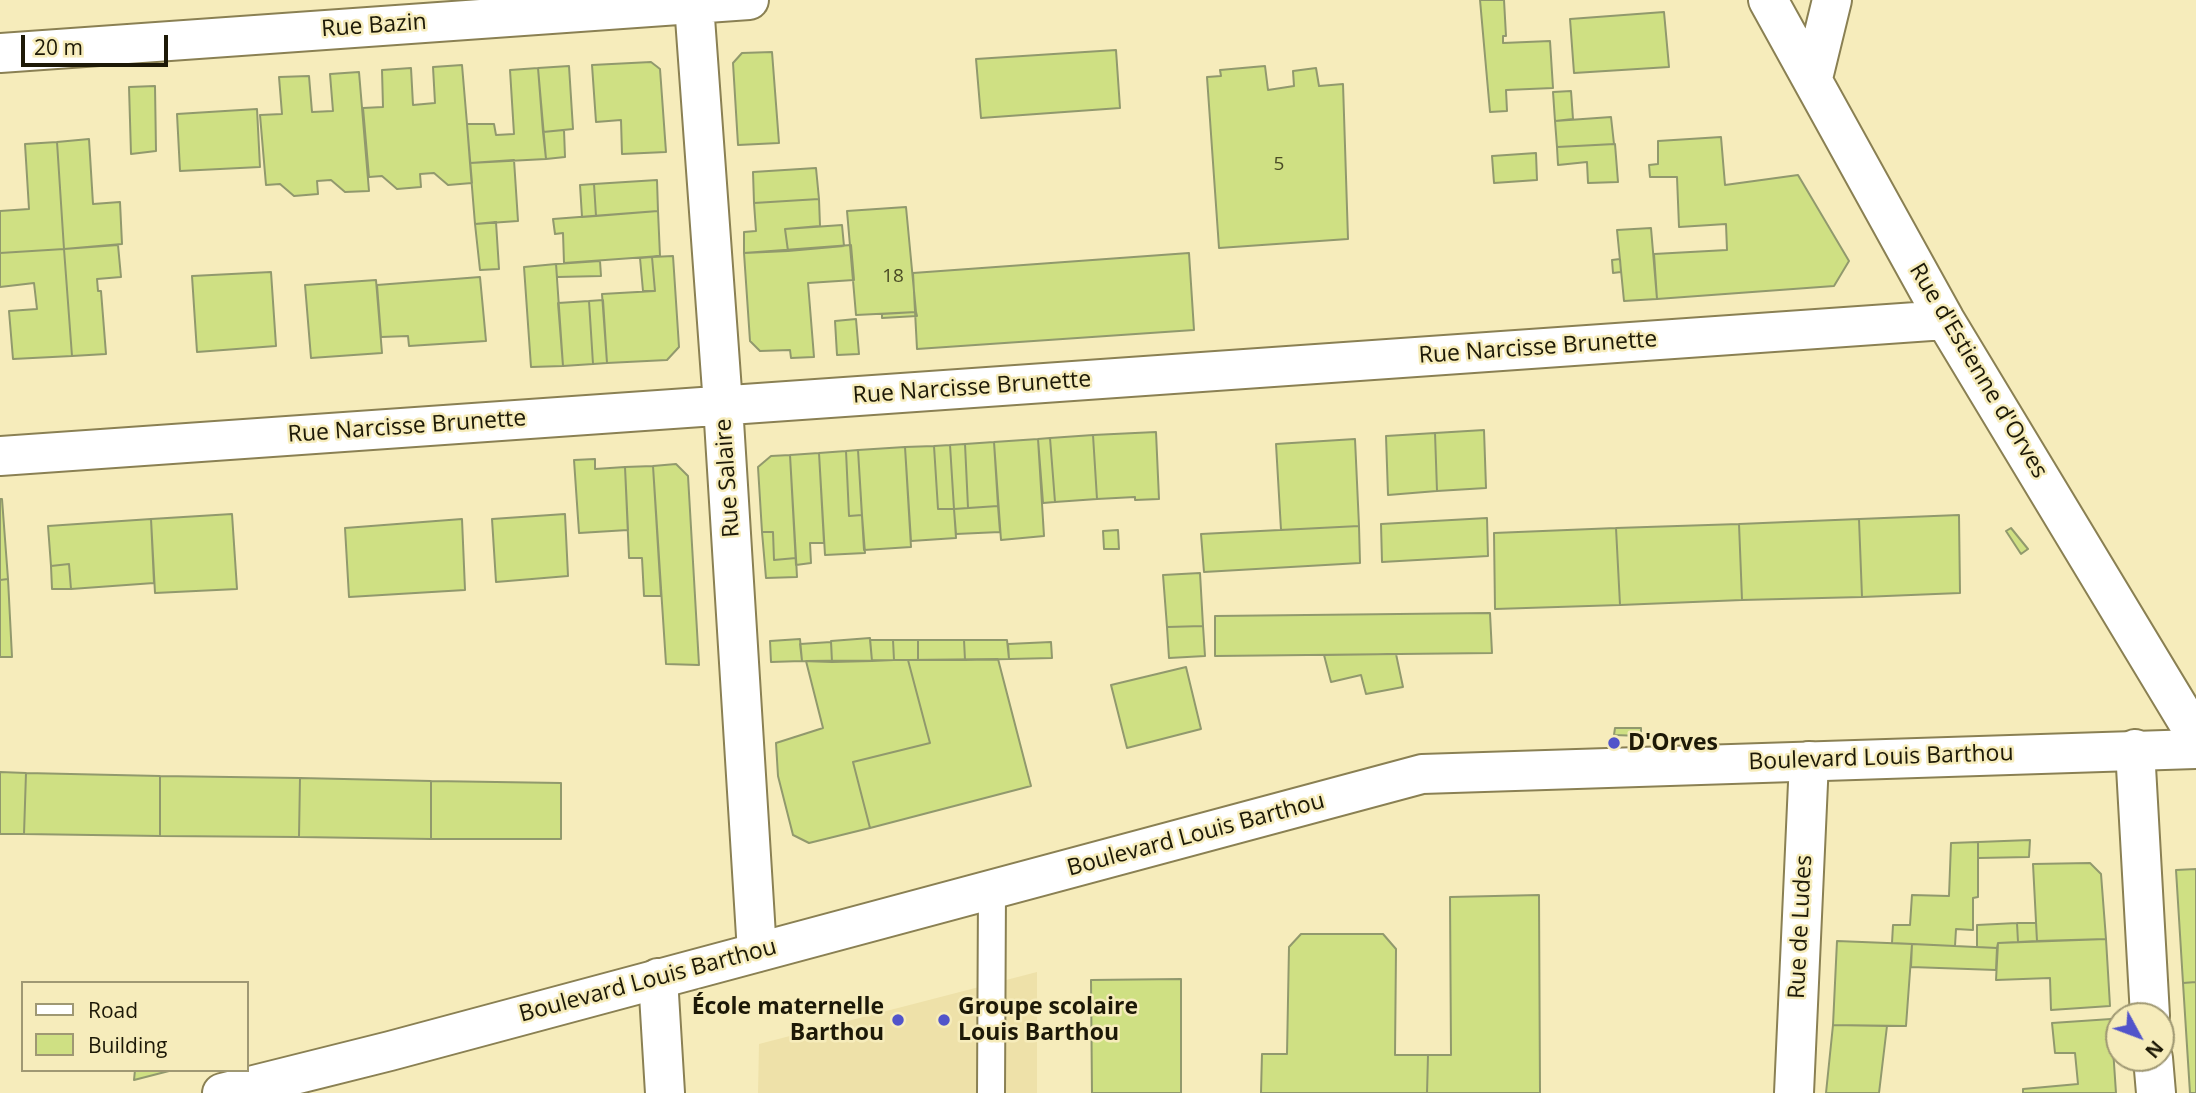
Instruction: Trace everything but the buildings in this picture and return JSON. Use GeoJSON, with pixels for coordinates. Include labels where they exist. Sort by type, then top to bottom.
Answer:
{"type":"FeatureCollection","features":[{"type":"Feature","properties":{"kind":"street","name":"Rue Bazin"},"geometry":{"type":"LineString","coordinates":[[0,53],[749,0]]}},
{"type":"Feature","properties":{"kind":"street","name":"Rue d'Estienne d'Orves"},"geometry":{"type":"LineString","coordinates":[[1768,0],[1945,320],[2196,736]]}},
{"type":"Feature","properties":{"kind":"street"},"geometry":{"type":"LineString","coordinates":[[1813,78],[1832,0]]}},
{"type":"Feature","properties":{"kind":"street","name":"Rue Salaire"},"geometry":{"type":"LineString","coordinates":[[694,4],[723,405],[757,952]]}},
{"type":"Feature","properties":{"kind":"street","name":"Rue Narcisse Brunette"},"geometry":{"type":"LineString","coordinates":[[0,456],[1945,320]]}},
{"type":"Feature","properties":{"kind":"street"},"geometry":{"type":"LineString","coordinates":[[2135,749],[2149,1002]]}},
{"type":"Feature","properties":{"kind":"street","name":"Boulevard Louis Barthou"},"geometry":{"type":"LineString","coordinates":[[222,1093],[390,1051],[1422,774],[2196,749]]}},
{"type":"Feature","properties":{"kind":"street","name":"Rue de Ludes"},"geometry":{"type":"LineString","coordinates":[[1794,1093],[1809,761]]}},
{"type":"Feature","properties":{"kind":"street"},"geometry":{"type":"LineString","coordinates":[[658,978],[665,1093]]}},
{"type":"Feature","properties":{"kind":"street"},"geometry":{"type":"LineString","coordinates":[[2154,1072],[2156,1093]]}},
{"type":"Feature","properties":{"kind":"lane"},"geometry":{"type":"LineString","coordinates":[[991,1093],[992,890]]}},
{"type":"Feature","properties":{"kind":"shaded area","name":"Groupe scolaire Louis Barthou"},"geometry":{"type":"Polygon","coordinates":[[[1037,972],[1037,1093],[758,1093],[759,1044],[1037,972]]]}},
{"type":"Feature","properties":{"kind":"place","name":"D'Orves"},"geometry":{"type":"Point","coordinates":[1614,743]}},
{"type":"Feature","properties":{"kind":"place","name":"École maternelle Barthou"},"geometry":{"type":"Point","coordinates":[898,1020]}},
{"type":"Feature","properties":{"kind":"place","name":"Groupe scolaire Louis Barthou"},"geometry":{"type":"Point","coordinates":[944,1020]}}]}
